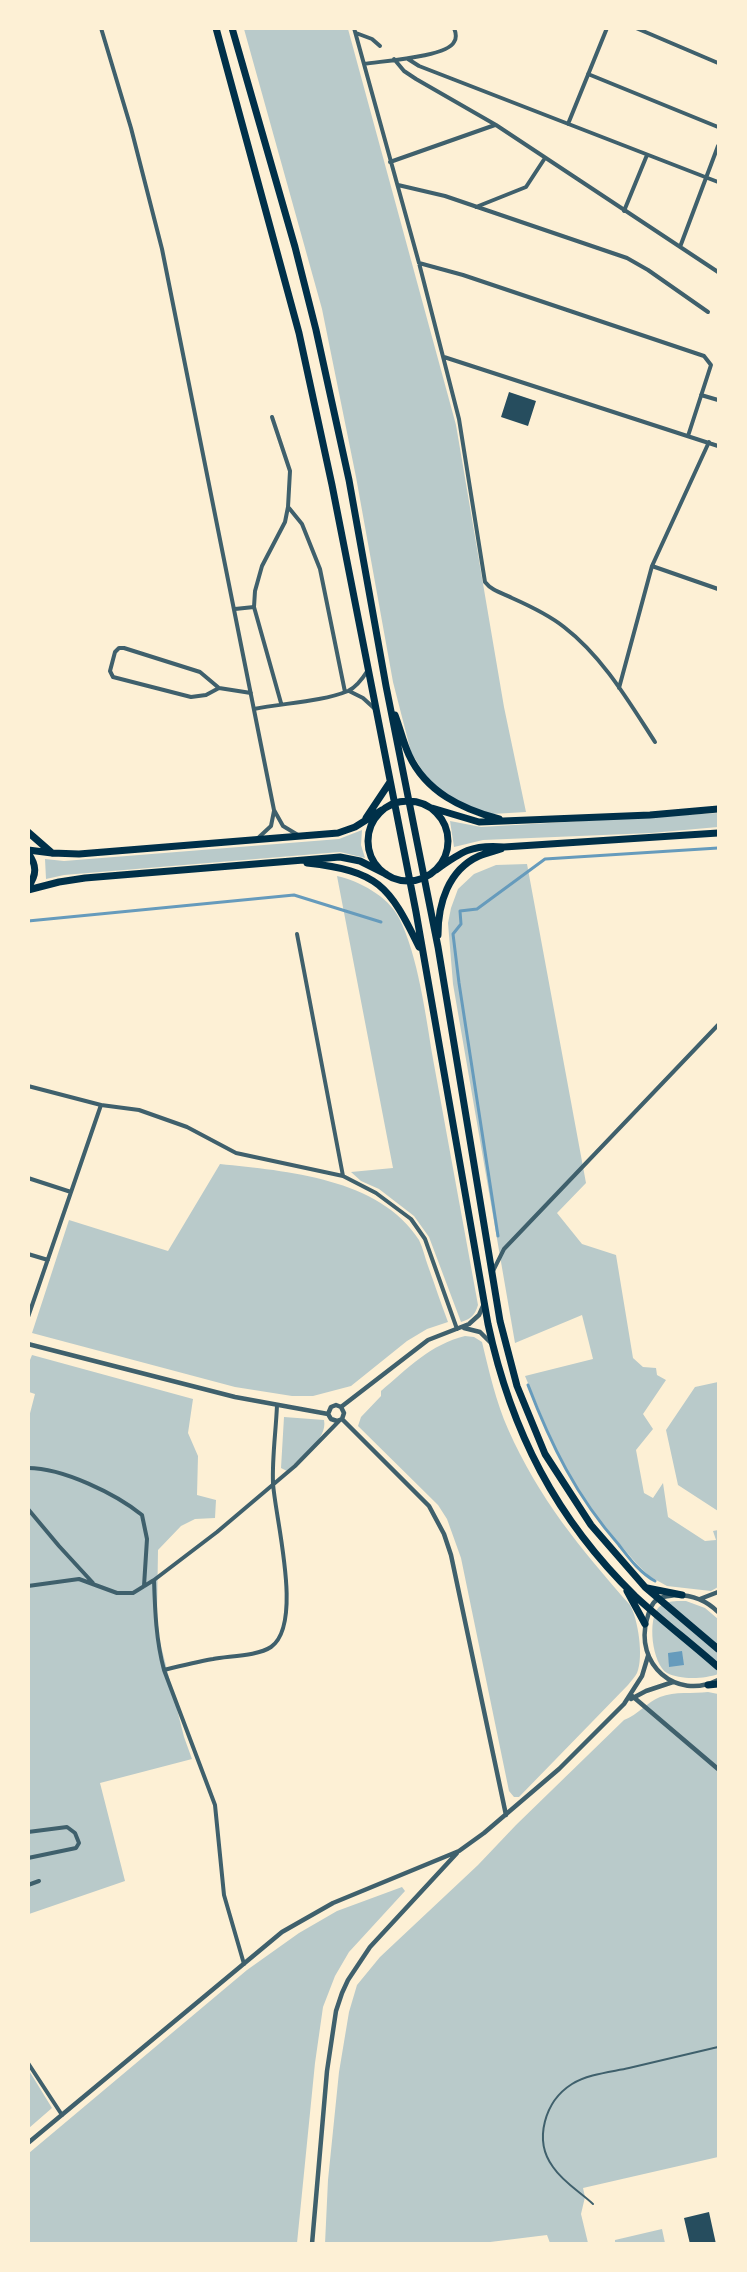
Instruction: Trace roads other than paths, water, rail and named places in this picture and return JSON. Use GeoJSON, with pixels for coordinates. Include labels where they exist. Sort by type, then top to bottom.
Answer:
{"type":"FeatureCollection","features":[{"type":"Feature","properties":{"kind":"highway"},"geometry":{"type":"LineString","coordinates":[[216,28],[299,333],[410,881],[492,1345],[505,1390],[534,1462],[579,1532],[623,1583],[718,1667]]}},
{"type":"Feature","properties":{"kind":"highway"},"geometry":{"type":"LineString","coordinates":[[232,28],[295,247],[349,480],[386,686],[438,947],[500,1322],[517,1386],[545,1454],[591,1526],[645,1587],[718,1649]]}},
{"type":"Feature","properties":{"kind":"highway"},"geometry":{"type":"LineString","coordinates":[[386,686],[409,754],[417,769],[444,797],[462,807],[504,821]]}},
{"type":"Feature","properties":{"kind":"highway"},"geometry":{"type":"LineString","coordinates":[[364,821],[390,782]]}},
{"type":"Feature","properties":{"kind":"highway"},"geometry":{"type":"LineString","coordinates":[[28,889],[35,874],[35,867],[28,851],[79,854],[338,833],[364,821],[394,802],[409,800],[479,822],[718,809]]}},
{"type":"Feature","properties":{"kind":"highway"},"geometry":{"type":"LineString","coordinates":[[432,808],[440,815],[448,833],[447,854],[436,870]]}},
{"type":"Feature","properties":{"kind":"highway"},"geometry":{"type":"LineString","coordinates":[[382,810],[371,825],[368,843],[377,866],[386,874]]}},
{"type":"Feature","properties":{"kind":"highway"},"geometry":{"type":"LineString","coordinates":[[28,832],[52,853]]}},
{"type":"Feature","properties":{"kind":"highway"},"geometry":{"type":"LineString","coordinates":[[28,889],[85,878],[340,857],[360,861],[397,879],[410,881],[424,878],[468,849],[718,833]]}},
{"type":"Feature","properties":{"kind":"highway"},"geometry":{"type":"LineString","coordinates":[[438,947],[439,910],[450,882],[472,860],[504,847]]}},
{"type":"Feature","properties":{"kind":"highway"},"geometry":{"type":"LineString","coordinates":[[290,860],[344,867],[374,880],[397,904],[423,956]]}},
{"type":"Feature","properties":{"kind":"highway"},"geometry":{"type":"LineString","coordinates":[[623,1583],[645,1624]]}},
{"type":"Feature","properties":{"kind":"highway"},"geometry":{"type":"LineString","coordinates":[[645,1587],[682,1595]]}},
{"type":"Feature","properties":{"kind":"highway"},"geometry":{"type":"LineString","coordinates":[[708,1685],[718,1682]]}},
{"type":"Feature","properties":{"kind":"street"},"geometry":{"type":"LineString","coordinates":[[101,28],[131,128],[162,249],[274,810],[283,826],[298,836]]}},
{"type":"Feature","properties":{"kind":"street"},"geometry":{"type":"LineString","coordinates":[[364,64],[408,59],[449,48],[454,43],[454,28]]}},
{"type":"Feature","properties":{"kind":"street"},"geometry":{"type":"LineString","coordinates":[[568,124],[607,28]]}},
{"type":"Feature","properties":{"kind":"street"},"geometry":{"type":"LineString","coordinates":[[636,28],[718,63]]}},
{"type":"Feature","properties":{"kind":"street"},"geometry":{"type":"LineString","coordinates":[[354,31],[372,39],[380,46]]}},
{"type":"Feature","properties":{"kind":"street"},"geometry":{"type":"LineString","coordinates":[[354,31],[398,184],[459,419],[485,582],[492,590],[526,604],[564,627],[601,664],[655,742]]}},
{"type":"Feature","properties":{"kind":"street"},"geometry":{"type":"LineString","coordinates":[[394,59],[404,71],[416,79],[496,125],[624,212],[718,272]]}},
{"type":"Feature","properties":{"kind":"street"},"geometry":{"type":"LineString","coordinates":[[408,59],[420,66],[718,182]]}},
{"type":"Feature","properties":{"kind":"street"},"geometry":{"type":"LineString","coordinates":[[588,74],[718,127]]}},
{"type":"Feature","properties":{"kind":"street"},"geometry":{"type":"LineString","coordinates":[[390,162],[496,125]]}},
{"type":"Feature","properties":{"kind":"street"},"geometry":{"type":"LineString","coordinates":[[680,247],[718,146]]}},
{"type":"Feature","properties":{"kind":"street"},"geometry":{"type":"LineString","coordinates":[[624,212],[647,155]]}},
{"type":"Feature","properties":{"kind":"street"},"geometry":{"type":"LineString","coordinates":[[476,207],[526,188],[545,158]]}},
{"type":"Feature","properties":{"kind":"street"},"geometry":{"type":"LineString","coordinates":[[398,184],[476,207],[627,258],[708,312]]}},
{"type":"Feature","properties":{"kind":"street"},"geometry":{"type":"LineString","coordinates":[[419,263],[463,274],[704,356],[711,365],[688,436]]}},
{"type":"Feature","properties":{"kind":"street"},"geometry":{"type":"LineString","coordinates":[[444,357],[718,446]]}},
{"type":"Feature","properties":{"kind":"street"},"geometry":{"type":"LineString","coordinates":[[701,395],[718,400]]}},
{"type":"Feature","properties":{"kind":"street"},"geometry":{"type":"LineString","coordinates":[[272,417],[290,471],[288,507],[285,522],[262,566],[255,591],[254,607],[282,703]]}},
{"type":"Feature","properties":{"kind":"street"},"geometry":{"type":"LineString","coordinates":[[619,689],[652,566],[709,442]]}},
{"type":"Feature","properties":{"kind":"street"},"geometry":{"type":"LineString","coordinates":[[288,507],[302,524],[320,569],[347,691]]}},
{"type":"Feature","properties":{"kind":"street"},"geometry":{"type":"LineString","coordinates":[[652,566],[718,589]]}},
{"type":"Feature","properties":{"kind":"street"},"geometry":{"type":"LineString","coordinates":[[235,609],[254,607]]}},
{"type":"Feature","properties":{"kind":"street"},"geometry":{"type":"LineString","coordinates":[[219,688],[207,695],[191,697],[112,677],[110,671],[115,652],[119,648],[124,648],[200,672],[219,688],[251,693]]}},
{"type":"Feature","properties":{"kind":"street"},"geometry":{"type":"LineString","coordinates":[[254,709],[282,703],[304,702],[347,691],[359,682],[368,670]]}},
{"type":"Feature","properties":{"kind":"street"},"geometry":{"type":"LineString","coordinates":[[347,691],[367,700],[376,711]]}},
{"type":"Feature","properties":{"kind":"street"},"geometry":{"type":"LineString","coordinates":[[257,839],[271,826],[274,810]]}},
{"type":"Feature","properties":{"kind":"street"},"geometry":{"type":"LineString","coordinates":[[297,934],[343,1176]]}},
{"type":"Feature","properties":{"kind":"street"},"geometry":{"type":"LineString","coordinates":[[493,1272],[504,1249],[718,1025]]}},
{"type":"Feature","properties":{"kind":"street"},"geometry":{"type":"LineString","coordinates":[[28,1092],[29,1086],[101,1105],[139,1110],[187,1127],[236,1153],[343,1176],[376,1193],[411,1219],[425,1239],[457,1330]]}},
{"type":"Feature","properties":{"kind":"street"},"geometry":{"type":"LineString","coordinates":[[28,1317],[101,1105]]}},
{"type":"Feature","properties":{"kind":"street"},"geometry":{"type":"LineString","coordinates":[[28,1178],[71,1192]]}},
{"type":"Feature","properties":{"kind":"street"},"geometry":{"type":"LineString","coordinates":[[28,1254],[48,1260]]}},
{"type":"Feature","properties":{"kind":"street"},"geometry":{"type":"LineString","coordinates":[[328,1414],[333,1406],[341,1407],[428,1340],[464,1328],[477,1317],[484,1303]]}},
{"type":"Feature","properties":{"kind":"street"},"geometry":{"type":"LineString","coordinates":[[464,1328],[480,1332],[492,1345]]}},
{"type":"Feature","properties":{"kind":"street"},"geometry":{"type":"LineString","coordinates":[[28,1344],[235,1397],[328,1414],[333,1421],[341,1420]]}},
{"type":"Feature","properties":{"kind":"street"},"geometry":{"type":"LineString","coordinates":[[164,1670],[209,1659],[261,1651],[271,1648],[277,1641],[285,1621],[286,1582],[273,1483],[277,1405]]}},
{"type":"Feature","properties":{"kind":"street"},"geometry":{"type":"LineString","coordinates":[[28,1586],[79,1579],[123,1594],[133,1593],[154,1580],[217,1532],[295,1466],[341,1420],[344,1413],[341,1407]]}},
{"type":"Feature","properties":{"kind":"street"},"geometry":{"type":"LineString","coordinates":[[341,1420],[429,1506],[444,1534],[451,1555],[506,1815]]}},
{"type":"Feature","properties":{"kind":"street"},"geometry":{"type":"LineString","coordinates":[[28,1468],[54,1471],[80,1481],[126,1503],[142,1515],[147,1539],[144,1586]]}},
{"type":"Feature","properties":{"kind":"street"},"geometry":{"type":"LineString","coordinates":[[28,1509],[93,1584]]}},
{"type":"Feature","properties":{"kind":"street"},"geometry":{"type":"LineString","coordinates":[[154,1580],[156,1631],[164,1670],[214,1805],[224,1896],[244,1964]]}},
{"type":"Feature","properties":{"kind":"street"},"geometry":{"type":"LineString","coordinates":[[700,1599],[718,1592]]}},
{"type":"Feature","properties":{"kind":"street"},"geometry":{"type":"LineString","coordinates":[[708,1685],[690,1686],[673,1682],[663,1675],[648,1656],[644,1640],[645,1624],[650,1608],[658,1599],[682,1595],[700,1599],[718,1612]]}},
{"type":"Feature","properties":{"kind":"street"},"geometry":{"type":"LineString","coordinates":[[312,2244],[327,2071],[336,2011],[348,1980],[370,1947],[459,1851],[506,1815],[559,1769],[632,1696],[642,1676],[648,1656]]}},
{"type":"Feature","properties":{"kind":"street"},"geometry":{"type":"LineString","coordinates":[[632,1696],[673,1682]]}},
{"type":"Feature","properties":{"kind":"street"},"geometry":{"type":"LineString","coordinates":[[632,1696],[718,1769]]}},
{"type":"Feature","properties":{"kind":"street"},"geometry":{"type":"LineString","coordinates":[[28,1832],[67,1827],[75,1833],[79,1843],[76,1848],[28,1858]]}},
{"type":"Feature","properties":{"kind":"street"},"geometry":{"type":"LineString","coordinates":[[28,2143],[282,1932],[311,1914],[356,1892],[459,1851]]}},
{"type":"Feature","properties":{"kind":"street"},"geometry":{"type":"LineString","coordinates":[[28,1885],[39,1881]]}},
{"type":"Feature","properties":{"kind":"street"},"geometry":{"type":"LineString","coordinates":[[28,2063],[63,2116]]}},
{"type":"Feature","properties":{"kind":"lane"},"geometry":{"type":"LineString","coordinates":[[593,2204],[560,2176],[551,2165],[545,2152],[542,2126],[556,2099],[572,2084],[596,2075],[718,2047]]}},
{"type":"Feature","properties":{"kind":"water"},"geometry":{"type":"Polygon","coordinates":[[[682,1651],[684,1665],[669,1667],[668,1653],[682,1651]]]}},
{"type":"Feature","properties":{"kind":"waterway"},"geometry":{"type":"LineString","coordinates":[[498,1236],[453,934],[461,924],[460,911],[477,909],[545,859],[718,848]]}},
{"type":"Feature","properties":{"kind":"waterway"},"geometry":{"type":"LineString","coordinates":[[28,921],[294,895],[381,922]]}},
{"type":"Feature","properties":{"kind":"waterway"},"geometry":{"type":"LineString","coordinates":[[528,1385],[546,1428],[577,1489],[631,1560],[644,1574],[655,1581]]}}]}
